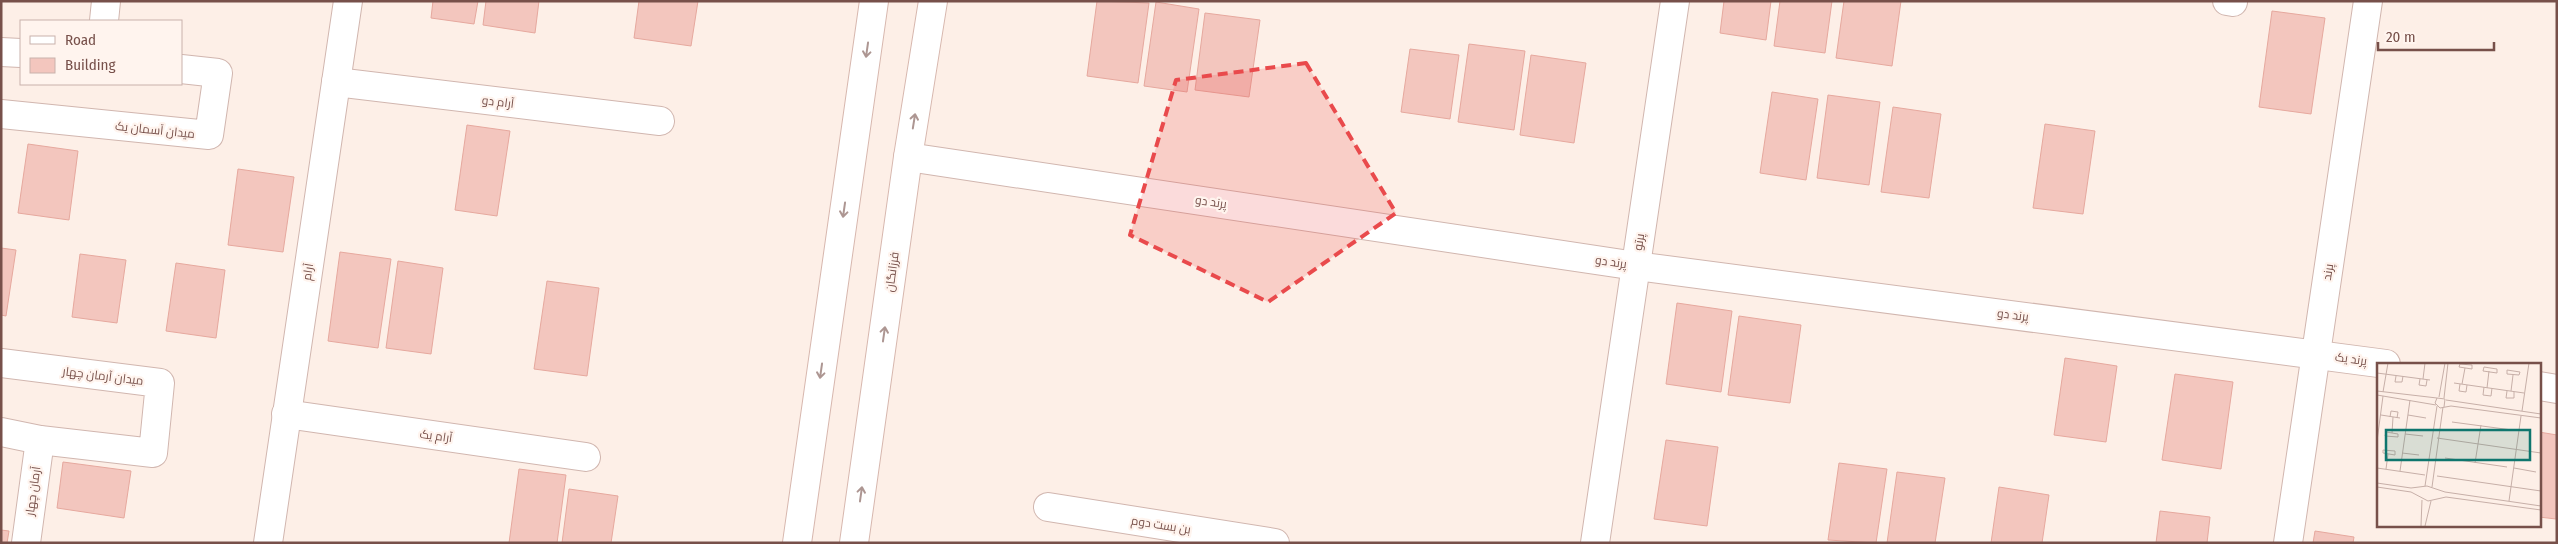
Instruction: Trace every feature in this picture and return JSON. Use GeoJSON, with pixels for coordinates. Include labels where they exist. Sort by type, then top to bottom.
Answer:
{"type":"FeatureCollection","features":[{"type":"Feature","properties":{"kind":"street"},"geometry":{"type":"LineString","coordinates":[[104,20],[106,1]]}},
{"type":"Feature","properties":{"kind":"street","name":"آرام"},"geometry":{"type":"LineString","coordinates":[[268,543],[348,1]]}},
{"type":"Feature","properties":{"kind":"street"},"geometry":{"type":"LineString","coordinates":[[797,543],[874,1]]}},
{"type":"Feature","properties":{"kind":"street","name":"فرزانگان"},"geometry":{"type":"LineString","coordinates":[[854,543],[908,157],[933,1]]}},
{"type":"Feature","properties":{"kind":"street","name":"پرتو"},"geometry":{"type":"LineString","coordinates":[[1595,543],[1675,1]]}},
{"type":"Feature","properties":{"kind":"street","name":"پرند"},"geometry":{"type":"LineString","coordinates":[[2288,543],[2368,1]]}},
{"type":"Feature","properties":{"kind":"street"},"geometry":{"type":"LineString","coordinates":[[1,52],[20,53]]}},
{"type":"Feature","properties":{"kind":"street","name":"میدان آسمان یک"},"geometry":{"type":"LineString","coordinates":[[1,114],[209,135],[218,73],[182,68]]}},
{"type":"Feature","properties":{"kind":"street","name":"آرام دو"},"geometry":{"type":"LineString","coordinates":[[336,82],[660,121]]}},
{"type":"Feature","properties":{"kind":"street","name":"پرند دو"},"geometry":{"type":"LineString","coordinates":[[908,157],[1636,266],[2316,354]]}},
{"type":"Feature","properties":{"kind":"street","name":"پرند یک"},"geometry":{"type":"LineString","coordinates":[[2316,354],[2379,363]]}},
{"type":"Feature","properties":{"kind":"street","name":"میدان آرمان چهار"},"geometry":{"type":"LineString","coordinates":[[1,364],[160,383],[153,453],[40,440],[1,432]]}},
{"type":"Feature","properties":{"kind":"street"},"geometry":{"type":"LineString","coordinates":[[2540,386],[2557,389]]}},
{"type":"Feature","properties":{"kind":"street","name":"آرام یک"},"geometry":{"type":"LineString","coordinates":[[286,414],[586,457]]}},
{"type":"Feature","properties":{"kind":"street","name":"آرمان چهار"},"geometry":{"type":"LineString","coordinates":[[26,543],[40,440]]}},
{"type":"Feature","properties":{"kind":"street","name":"بن بست دوم"},"geometry":{"type":"LineString","coordinates":[[1048,508],[1275,543]]}},
{"type":"Feature","properties":{"kind":"highlighted area"},"geometry":{"type":"Polygon","coordinates":[[[1306,63],[1396,213],[1268,302],[1130,235],[1176,80],[1306,63]]]}},
{"type":"Feature","properties":{"kind":"building"},"geometry":{"type":"Polygon","coordinates":[[[433,1],[478,1],[474,24],[431,18],[433,1]]]}},
{"type":"Feature","properties":{"kind":"building"},"geometry":{"type":"Polygon","coordinates":[[[486,1],[539,1],[535,33],[483,25],[486,1]]]}},
{"type":"Feature","properties":{"kind":"building"},"geometry":{"type":"Polygon","coordinates":[[[639,1],[698,1],[691,46],[634,38],[639,1]]]}},
{"type":"Feature","properties":{"kind":"building"},"geometry":{"type":"Polygon","coordinates":[[[1097,1],[1149,3],[1138,83],[1087,76],[1097,1]]]}},
{"type":"Feature","properties":{"kind":"building"},"geometry":{"type":"Polygon","coordinates":[[[1724,1],[1771,1],[1766,40],[1720,33],[1724,1]]]}},
{"type":"Feature","properties":{"kind":"building"},"geometry":{"type":"Polygon","coordinates":[[[1780,1],[1832,1],[1825,53],[1774,46],[1780,1]]]}},
{"type":"Feature","properties":{"kind":"building"},"geometry":{"type":"Polygon","coordinates":[[[1844,1],[1901,1],[1892,66],[1836,58],[1844,1]]]}},
{"type":"Feature","properties":{"kind":"building"},"geometry":{"type":"Polygon","coordinates":[[[1156,2],[1199,9],[1187,92],[1144,86],[1156,2]]]}},
{"type":"Feature","properties":{"kind":"building"},"geometry":{"type":"Polygon","coordinates":[[[2272,11],[2325,18],[2311,114],[2259,107],[2272,11]]]}},
{"type":"Feature","properties":{"kind":"building"},"geometry":{"type":"Polygon","coordinates":[[[1205,13],[1260,20],[1249,97],[1195,90],[1205,13]]]}},
{"type":"Feature","properties":{"kind":"building"},"geometry":{"type":"Polygon","coordinates":[[[1469,44],[1525,51],[1514,130],[1458,122],[1469,44]]]}},
{"type":"Feature","properties":{"kind":"building"},"geometry":{"type":"Polygon","coordinates":[[[1410,49],[1459,55],[1450,119],[1401,112],[1410,49]]]}},
{"type":"Feature","properties":{"kind":"building"},"geometry":{"type":"Polygon","coordinates":[[[1531,55],[1586,63],[1574,143],[1520,135],[1531,55]]]}},
{"type":"Feature","properties":{"kind":"building"},"geometry":{"type":"Polygon","coordinates":[[[1772,92],[1818,99],[1806,180],[1760,173],[1772,92]]]}},
{"type":"Feature","properties":{"kind":"building"},"geometry":{"type":"Polygon","coordinates":[[[1828,95],[1880,102],[1869,185],[1817,178],[1828,95]]]}},
{"type":"Feature","properties":{"kind":"building"},"geometry":{"type":"Polygon","coordinates":[[[1893,107],[1941,114],[1929,198],[1881,192],[1893,107]]]}},
{"type":"Feature","properties":{"kind":"building"},"geometry":{"type":"Polygon","coordinates":[[[2045,124],[2095,131],[2083,214],[2033,208],[2045,124]]]}},
{"type":"Feature","properties":{"kind":"building"},"geometry":{"type":"Polygon","coordinates":[[[467,125],[510,131],[497,216],[455,210],[467,125]]]}},
{"type":"Feature","properties":{"kind":"building"},"geometry":{"type":"Polygon","coordinates":[[[28,144],[78,151],[69,220],[18,213],[28,144]]]}},
{"type":"Feature","properties":{"kind":"building"},"geometry":{"type":"Polygon","coordinates":[[[238,169],[294,177],[283,252],[228,245],[238,169]]]}},
{"type":"Feature","properties":{"kind":"building"},"geometry":{"type":"Polygon","coordinates":[[[1,248],[16,250],[6,316],[1,315],[1,248]]]}},
{"type":"Feature","properties":{"kind":"building"},"geometry":{"type":"Polygon","coordinates":[[[340,252],[391,259],[378,348],[328,341],[340,252]]]}},
{"type":"Feature","properties":{"kind":"building"},"geometry":{"type":"Polygon","coordinates":[[[80,254],[126,260],[117,323],[72,317],[80,254]]]}},
{"type":"Feature","properties":{"kind":"building"},"geometry":{"type":"Polygon","coordinates":[[[398,261],[443,268],[431,354],[386,348],[398,261]]]}},
{"type":"Feature","properties":{"kind":"building"},"geometry":{"type":"Polygon","coordinates":[[[176,263],[225,270],[216,338],[166,331],[176,263]]]}},
{"type":"Feature","properties":{"kind":"building"},"geometry":{"type":"Polygon","coordinates":[[[547,281],[599,288],[587,376],[534,369],[547,281]]]}},
{"type":"Feature","properties":{"kind":"building"},"geometry":{"type":"Polygon","coordinates":[[[1677,303],[1732,311],[1721,392],[1666,384],[1677,303]]]}},
{"type":"Feature","properties":{"kind":"building"},"geometry":{"type":"Polygon","coordinates":[[[1739,316],[1801,325],[1790,403],[1728,395],[1739,316]]]}},
{"type":"Feature","properties":{"kind":"building"},"geometry":{"type":"Polygon","coordinates":[[[2065,358],[2117,366],[2106,442],[2054,435],[2065,358]]]}},
{"type":"Feature","properties":{"kind":"building"},"geometry":{"type":"Polygon","coordinates":[[[2175,374],[2233,382],[2221,469],[2162,460],[2175,374]]]}},
{"type":"Feature","properties":{"kind":"building"},"geometry":{"type":"Polygon","coordinates":[[[2540,432],[2557,435],[2556,519],[2540,517],[2540,432]]]}},
{"type":"Feature","properties":{"kind":"building"},"geometry":{"type":"Polygon","coordinates":[[[1666,440],[1718,447],[1707,526],[1654,519],[1666,440]]]}},
{"type":"Feature","properties":{"kind":"building"},"geometry":{"type":"Polygon","coordinates":[[[63,462],[131,471],[124,518],[57,508],[63,462]]]}},
{"type":"Feature","properties":{"kind":"building"},"geometry":{"type":"Polygon","coordinates":[[[1839,463],[1887,469],[1876,543],[1828,540],[1839,463]]]}},
{"type":"Feature","properties":{"kind":"building"},"geometry":{"type":"Polygon","coordinates":[[[519,469],[566,475],[557,543],[509,543],[519,469]]]}},
{"type":"Feature","properties":{"kind":"building"},"geometry":{"type":"Polygon","coordinates":[[[1897,472],[1945,478],[1935,543],[1887,543],[1897,472]]]}},
{"type":"Feature","properties":{"kind":"building"},"geometry":{"type":"Polygon","coordinates":[[[1999,487],[2049,495],[2042,543],[1991,543],[1999,487]]]}},
{"type":"Feature","properties":{"kind":"building"},"geometry":{"type":"Polygon","coordinates":[[[569,489],[618,496],[611,543],[562,543],[569,489]]]}},
{"type":"Feature","properties":{"kind":"building"},"geometry":{"type":"Polygon","coordinates":[[[2160,511],[2210,517],[2207,543],[2156,543],[2160,511]]]}},
{"type":"Feature","properties":{"kind":"building"},"geometry":{"type":"Polygon","coordinates":[[[1,530],[9,531],[7,543],[1,543],[1,530]]]}},
{"type":"Feature","properties":{"kind":"building"},"geometry":{"type":"Polygon","coordinates":[[[2315,531],[2354,537],[2353,543],[2313,543],[2315,531]]]}}]}
